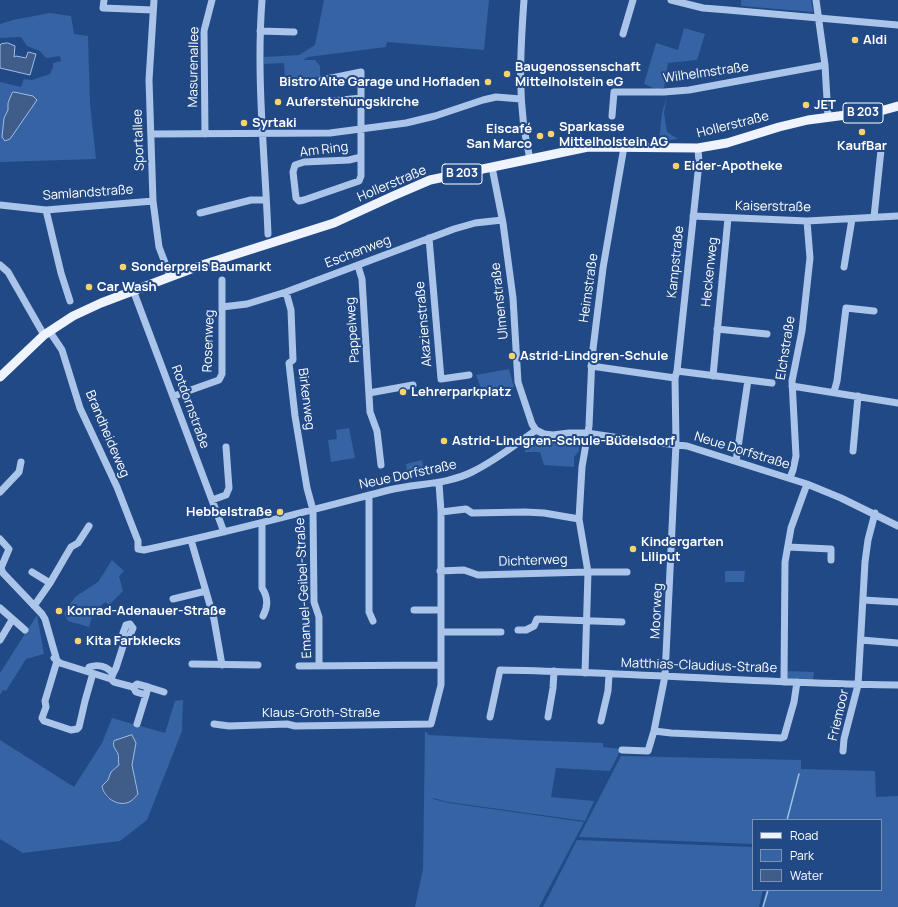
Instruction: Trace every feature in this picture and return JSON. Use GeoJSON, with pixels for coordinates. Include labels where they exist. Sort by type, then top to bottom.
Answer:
{"type":"FeatureCollection","features":[{"type":"Feature","properties":{"kind":"main road","name":"Hollerstraße"},"geometry":{"type":"LineString","coordinates":[[0,377],[47,334],[73,316],[101,302],[170,276],[334,223],[430,180],[588,147],[662,149],[698,148],[727,143],[808,120],[884,110],[898,106]]}},
{"type":"Feature","properties":{"kind":"street"},"geometry":{"type":"LineString","coordinates":[[104,0],[104,8],[154,10]]}},
{"type":"Feature","properties":{"kind":"street","name":"Sportallee"},"geometry":{"type":"LineString","coordinates":[[154,0],[149,80],[153,201],[159,247],[170,276]]}},
{"type":"Feature","properties":{"kind":"street","name":"Masurenallee"},"geometry":{"type":"LineString","coordinates":[[205,134],[204,31],[212,0]]}},
{"type":"Feature","properties":{"kind":"street"},"geometry":{"type":"LineString","coordinates":[[262,0],[260,31],[268,234]]}},
{"type":"Feature","properties":{"kind":"street"},"geometry":{"type":"LineString","coordinates":[[524,0],[520,47],[521,99],[524,133],[530,159]]}},
{"type":"Feature","properties":{"kind":"street"},"geometry":{"type":"LineString","coordinates":[[623,34],[633,0]]}},
{"type":"Feature","properties":{"kind":"street"},"geometry":{"type":"LineString","coordinates":[[671,0],[703,8],[898,25]]}},
{"type":"Feature","properties":{"kind":"street"},"geometry":{"type":"LineString","coordinates":[[816,0],[825,65],[828,117]]}},
{"type":"Feature","properties":{"kind":"street"},"geometry":{"type":"LineString","coordinates":[[260,31],[294,32]]}},
{"type":"Feature","properties":{"kind":"street","name":"Wilhelmstraße"},"geometry":{"type":"LineString","coordinates":[[612,116],[614,92],[664,92],[689,90],[825,65]]}},
{"type":"Feature","properties":{"kind":"street","name":"Am Ring"},"geometry":{"type":"LineString","coordinates":[[322,80],[361,72],[361,98],[361,130],[361,157],[361,176],[359,182],[304,200],[299,201],[296,198],[294,172],[295,165],[304,162],[349,160],[361,157]]}},
{"type":"Feature","properties":{"kind":"street"},"geometry":{"type":"LineString","coordinates":[[322,102],[361,98]]}},
{"type":"Feature","properties":{"kind":"street"},"geometry":{"type":"LineString","coordinates":[[151,134],[330,133],[361,130],[419,120],[483,100],[496,98],[521,99]]}},
{"type":"Feature","properties":{"kind":"street","name":"Heimstraße"},"geometry":{"type":"LineString","coordinates":[[585,673],[588,572],[579,519],[582,467],[587,433],[592,366],[603,268],[624,147]]}},
{"type":"Feature","properties":{"kind":"street","name":"Kampstraße"},"geometry":{"type":"LineString","coordinates":[[676,444],[676,375],[699,163],[698,148]]}},
{"type":"Feature","properties":{"kind":"street"},"geometry":{"type":"LineString","coordinates":[[874,217],[881,150]]}},
{"type":"Feature","properties":{"kind":"street","name":"Ulmenstraße"},"geometry":{"type":"LineString","coordinates":[[492,168],[502,220],[513,298],[518,382],[532,424],[536,430]]}},
{"type":"Feature","properties":{"kind":"street"},"geometry":{"type":"LineString","coordinates":[[200,213],[250,200],[266,200]]}},
{"type":"Feature","properties":{"kind":"street","name":"Samlandstraße"},"geometry":{"type":"LineString","coordinates":[[0,205],[46,210],[153,201]]}},
{"type":"Feature","properties":{"kind":"street"},"geometry":{"type":"LineString","coordinates":[[46,210],[61,273],[70,301]]}},
{"type":"Feature","properties":{"kind":"street","name":"Kaiserstraße"},"geometry":{"type":"LineString","coordinates":[[693,216],[807,221],[898,216]]}},
{"type":"Feature","properties":{"kind":"street","name":"Heckenweg"},"geometry":{"type":"LineString","coordinates":[[713,376],[728,218]]}},
{"type":"Feature","properties":{"kind":"street"},"geometry":{"type":"LineString","coordinates":[[844,267],[852,219]]}},
{"type":"Feature","properties":{"kind":"street","name":"Eschenweg"},"geometry":{"type":"LineString","coordinates":[[222,307],[247,304],[286,292],[454,229],[475,223],[502,220]]}},
{"type":"Feature","properties":{"kind":"street","name":"Elchstraße"},"geometry":{"type":"LineString","coordinates":[[790,478],[796,456],[792,386],[802,331],[810,258],[807,221]]}},
{"type":"Feature","properties":{"kind":"street","name":"Akazienstraße"},"geometry":{"type":"LineString","coordinates":[[429,238],[441,379],[469,375]]}},
{"type":"Feature","properties":{"kind":"street","name":"Brandheideweg"},"geometry":{"type":"LineString","coordinates":[[0,265],[8,272],[47,334],[62,350],[80,408],[117,488],[138,541],[138,549]]}},
{"type":"Feature","properties":{"kind":"street","name":"Pappelweg"},"geometry":{"type":"LineString","coordinates":[[358,266],[362,279],[370,412],[377,431],[381,464]]}},
{"type":"Feature","properties":{"kind":"street","name":"Rosenweg"},"geometry":{"type":"LineString","coordinates":[[174,396],[219,380],[222,374],[222,280]]}},
{"type":"Feature","properties":{"kind":"street","name":"Rotdornstraße"},"geometry":{"type":"LineString","coordinates":[[133,290],[224,532]]}},
{"type":"Feature","properties":{"kind":"street","name":"Birkenweg"},"geometry":{"type":"LineString","coordinates":[[286,292],[291,310],[293,326],[293,360],[289,363],[292,394],[307,488],[313,510]]}},
{"type":"Feature","properties":{"kind":"street"},"geometry":{"type":"LineString","coordinates":[[834,392],[837,381],[846,308],[874,311]]}},
{"type":"Feature","properties":{"kind":"street"},"geometry":{"type":"LineString","coordinates":[[717,329],[767,334]]}},
{"type":"Feature","properties":{"kind":"street"},"geometry":{"type":"LineString","coordinates":[[592,366],[676,375],[713,376],[772,383]]}},
{"type":"Feature","properties":{"kind":"street"},"geometry":{"type":"LineString","coordinates":[[736,461],[748,380]]}},
{"type":"Feature","properties":{"kind":"street"},"geometry":{"type":"LineString","coordinates":[[369,393],[413,385]]}},
{"type":"Feature","properties":{"kind":"street"},"geometry":{"type":"LineString","coordinates":[[792,386],[898,403]]}},
{"type":"Feature","properties":{"kind":"street"},"geometry":{"type":"LineString","coordinates":[[853,451],[858,396]]}},
{"type":"Feature","properties":{"kind":"street","name":"Neue Dorfstraße"},"geometry":{"type":"LineString","coordinates":[[138,549],[144,550],[191,540],[408,486],[450,481],[472,472],[494,460],[536,430],[544,434],[553,435],[587,433],[636,441],[687,446],[807,484],[875,513],[898,526]]}},
{"type":"Feature","properties":{"kind":"street","name":"Moorweg"},"geometry":{"type":"LineString","coordinates":[[622,750],[648,751],[654,730],[665,676],[676,444]]}},
{"type":"Feature","properties":{"kind":"street"},"geometry":{"type":"LineString","coordinates":[[212,500],[226,496],[229,488],[226,447]]}},
{"type":"Feature","properties":{"kind":"street"},"geometry":{"type":"LineString","coordinates":[[0,492],[19,472],[21,462]]}},
{"type":"Feature","properties":{"kind":"street"},"geometry":{"type":"LineString","coordinates":[[439,482],[441,512],[441,665]]}},
{"type":"Feature","properties":{"kind":"street"},"geometry":{"type":"LineString","coordinates":[[784,682],[785,562],[791,528],[807,484]]}},
{"type":"Feature","properties":{"kind":"street"},"geometry":{"type":"LineString","coordinates":[[369,496],[369,612],[373,621]]}},
{"type":"Feature","properties":{"kind":"street"},"geometry":{"type":"LineString","coordinates":[[441,512],[466,509],[472,513],[537,513],[579,519]]}},
{"type":"Feature","properties":{"kind":"street","name":"Emanuel-Geibel-Straße"},"geometry":{"type":"LineString","coordinates":[[313,510],[314,602],[319,617],[319,665]]}},
{"type":"Feature","properties":{"kind":"street","name":"Friemoor"},"geometry":{"type":"LineString","coordinates":[[843,752],[844,739],[858,685],[865,562],[868,540],[875,513]]}},
{"type":"Feature","properties":{"kind":"street"},"geometry":{"type":"LineString","coordinates":[[262,523],[262,588],[267,595],[266,609],[263,616]]}},
{"type":"Feature","properties":{"kind":"street"},"geometry":{"type":"LineString","coordinates":[[34,606],[50,584],[71,547],[78,543],[89,526]]}},
{"type":"Feature","properties":{"kind":"street"},"geometry":{"type":"LineString","coordinates":[[0,539],[9,548],[1,568],[3,573],[42,614],[45,619],[56,661],[45,701],[46,707],[42,718],[44,721],[71,730],[77,729],[81,720],[85,701],[90,672],[89,667],[100,666],[109,669],[114,682],[133,688],[136,692],[146,695]]}},
{"type":"Feature","properties":{"kind":"street"},"geometry":{"type":"LineString","coordinates":[[191,540],[206,591],[222,665]]}},
{"type":"Feature","properties":{"kind":"street"},"geometry":{"type":"LineString","coordinates":[[788,547],[831,549],[831,560]]}},
{"type":"Feature","properties":{"kind":"street","name":"Dichterweg"},"geometry":{"type":"LineString","coordinates":[[440,570],[464,570],[478,575],[627,572]]}},
{"type":"Feature","properties":{"kind":"street"},"geometry":{"type":"LineString","coordinates":[[32,572],[50,584]]}},
{"type":"Feature","properties":{"kind":"street"},"geometry":{"type":"LineString","coordinates":[[173,599],[206,591]]}},
{"type":"Feature","properties":{"kind":"street"},"geometry":{"type":"LineString","coordinates":[[863,600],[898,602]]}},
{"type":"Feature","properties":{"kind":"street"},"geometry":{"type":"LineString","coordinates":[[0,608],[25,630]]}},
{"type":"Feature","properties":{"kind":"street"},"geometry":{"type":"LineString","coordinates":[[414,610],[440,610]]}},
{"type":"Feature","properties":{"kind":"street"},"geometry":{"type":"LineString","coordinates":[[518,630],[526,630],[534,626],[537,619],[622,622]]}},
{"type":"Feature","properties":{"kind":"street"},"geometry":{"type":"LineString","coordinates":[[0,640],[12,620]]}},
{"type":"Feature","properties":{"kind":"street"},"geometry":{"type":"LineString","coordinates":[[441,632],[501,632]]}},
{"type":"Feature","properties":{"kind":"street"},"geometry":{"type":"LineString","coordinates":[[112,676],[126,637]]}},
{"type":"Feature","properties":{"kind":"street"},"geometry":{"type":"LineString","coordinates":[[861,640],[898,643]]}},
{"type":"Feature","properties":{"kind":"street"},"geometry":{"type":"LineString","coordinates":[[56,661],[90,672]]}},
{"type":"Feature","properties":{"kind":"street"},"geometry":{"type":"LineString","coordinates":[[192,664],[258,665]]}},
{"type":"Feature","properties":{"kind":"street","name":"Emanuel-Geibel-Straße"},"geometry":{"type":"LineString","coordinates":[[299,666],[441,665]]}},
{"type":"Feature","properties":{"kind":"street","name":"Klaus-Groth-Straße"},"geometry":{"type":"LineString","coordinates":[[214,724],[229,726],[287,724],[295,726],[432,724],[441,685],[441,665]]}},
{"type":"Feature","properties":{"kind":"street","name":"Matthias-Claudius-Straße"},"geometry":{"type":"LineString","coordinates":[[490,717],[500,670],[554,671],[858,685],[898,685]]}},
{"type":"Feature","properties":{"kind":"street"},"geometry":{"type":"LineString","coordinates":[[548,717],[553,688],[554,671]]}},
{"type":"Feature","properties":{"kind":"street"},"geometry":{"type":"LineString","coordinates":[[601,721],[608,691],[608,674]]}},
{"type":"Feature","properties":{"kind":"street"},"geometry":{"type":"LineString","coordinates":[[654,730],[678,734],[781,738],[784,736],[794,702],[797,682]]}},
{"type":"Feature","properties":{"kind":"street"},"geometry":{"type":"LineString","coordinates":[[133,688],[137,684],[164,692]]}},
{"type":"Feature","properties":{"kind":"street"},"geometry":{"type":"LineString","coordinates":[[137,724],[148,687]]}},
{"type":"Feature","properties":{"kind":"green space"},"geometry":{"type":"Polygon","coordinates":[[[324,0],[489,0],[484,50],[387,42],[386,47],[308,57],[303,60],[315,60],[320,66],[320,77],[285,79],[284,63],[264,64],[264,57],[299,55],[315,45],[324,0]]]}},
{"type":"Feature","properties":{"kind":"green space"},"geometry":{"type":"Polygon","coordinates":[[[741,0],[811,0],[813,12],[741,6],[741,0]]]}},
{"type":"Feature","properties":{"kind":"green space"},"geometry":{"type":"Polygon","coordinates":[[[50,13],[71,16],[74,34],[88,36],[90,103],[96,159],[0,162],[0,82],[21,87],[24,79],[32,80],[50,74],[53,63],[61,61],[60,56],[45,57],[40,51],[27,46],[21,37],[0,38],[0,24],[50,13]]]}},
{"type":"Feature","properties":{"kind":"green space"},"geometry":{"type":"Polygon","coordinates":[[[684,28],[705,34],[697,60],[668,63],[664,88],[656,89],[644,84],[656,43],[678,50],[684,28]]]}},
{"type":"Feature","properties":{"kind":"green space"},"geometry":{"type":"Polygon","coordinates":[[[667,96],[664,113],[667,132],[678,139],[659,141],[662,113],[667,96]]]}},
{"type":"Feature","properties":{"kind":"green space"},"geometry":{"type":"Polygon","coordinates":[[[509,369],[514,387],[484,396],[476,375],[509,369]]]}},
{"type":"Feature","properties":{"kind":"green space"},"geometry":{"type":"Polygon","coordinates":[[[349,428],[355,458],[331,462],[328,440],[337,439],[336,430],[349,428]]]}},
{"type":"Feature","properties":{"kind":"green space"},"geometry":{"type":"Polygon","coordinates":[[[579,440],[579,451],[574,457],[574,467],[544,465],[540,452],[525,452],[525,444],[579,440]]]}},
{"type":"Feature","properties":{"kind":"green space"},"geometry":{"type":"Polygon","coordinates":[[[422,460],[424,472],[407,475],[406,464],[422,460]]]}},
{"type":"Feature","properties":{"kind":"green space"},"geometry":{"type":"Polygon","coordinates":[[[112,560],[124,571],[119,576],[123,591],[109,605],[105,602],[93,613],[89,627],[68,621],[64,613],[75,597],[98,582],[112,560]]]}},
{"type":"Feature","properties":{"kind":"green space"},"geometry":{"type":"Polygon","coordinates":[[[725,571],[745,571],[744,582],[725,582],[725,571]]]}},
{"type":"Feature","properties":{"kind":"green space"},"geometry":{"type":"Polygon","coordinates":[[[37,615],[44,654],[26,659],[6,691],[3,690],[0,695],[0,673],[37,615]]]}},
{"type":"Feature","properties":{"kind":"green space"},"geometry":{"type":"Polygon","coordinates":[[[786,671],[814,672],[813,680],[786,680],[786,671]]]}},
{"type":"Feature","properties":{"kind":"green space"},"geometry":{"type":"Polygon","coordinates":[[[183,700],[182,731],[147,820],[120,841],[23,853],[0,839],[0,740],[74,787],[102,743],[112,718],[165,733],[175,701],[183,700]],[[136,743],[118,755],[119,765],[111,772],[103,792],[107,798],[115,802],[138,791],[132,765],[136,743]]]}},
{"type":"Feature","properties":{"kind":"green space"},"geometry":{"type":"Polygon","coordinates":[[[425,731],[429,735],[603,743],[603,747],[621,749],[610,771],[556,768],[551,797],[594,801],[585,821],[448,802],[433,798],[449,803],[584,822],[539,907],[415,907],[423,869],[425,731]]]}},
{"type":"Feature","properties":{"kind":"green space"},"geometry":{"type":"Polygon","coordinates":[[[621,756],[801,760],[801,769],[875,771],[876,797],[898,796],[898,907],[762,907],[766,891],[882,891],[882,819],[752,819],[752,844],[579,837],[621,756]]]}},
{"type":"Feature","properties":{"kind":"green space"},"geometry":{"type":"Polygon","coordinates":[[[577,840],[752,847],[752,891],[763,891],[759,907],[543,907],[577,840]]]}},
{"type":"Feature","properties":{"kind":"water"},"geometry":{"type":"Polygon","coordinates":[[[8,43],[15,46],[14,57],[26,58],[28,52],[36,54],[30,75],[0,68],[0,45],[8,43]]]}},
{"type":"Feature","properties":{"kind":"water"},"geometry":{"type":"Polygon","coordinates":[[[14,92],[33,96],[37,100],[10,139],[5,141],[2,137],[4,118],[8,110],[8,103],[12,93],[14,92]]]}},
{"type":"Feature","properties":{"kind":"water"},"geometry":{"type":"Polygon","coordinates":[[[132,735],[136,743],[132,765],[138,794],[127,803],[118,803],[106,795],[102,786],[108,780],[111,772],[119,765],[114,741],[132,735]]]}},
{"type":"Feature","properties":{"kind":"waterway"},"geometry":{"type":"LineString","coordinates":[[787,819],[799,774]]}},
{"type":"Feature","properties":{"kind":"waterway"},"geometry":{"type":"LineString","coordinates":[[763,907],[768,891]]}},
{"type":"Feature","properties":{"kind":"place","name":"Aldi"},"geometry":{"type":"Point","coordinates":[855,40]}},
{"type":"Feature","properties":{"kind":"place","name":"Baugenossenschaft Mittelholstein eG"},"geometry":{"type":"Point","coordinates":[507,74]}},
{"type":"Feature","properties":{"kind":"place","name":"Bistro Alte Garage und Hofladen"},"geometry":{"type":"Point","coordinates":[488,82]}},
{"type":"Feature","properties":{"kind":"place","name":"Auferstehungskirche"},"geometry":{"type":"Point","coordinates":[278,102]}},
{"type":"Feature","properties":{"kind":"place","name":"JET"},"geometry":{"type":"Point","coordinates":[806,105]}},
{"type":"Feature","properties":{"kind":"place","name":"Syrtaki"},"geometry":{"type":"Point","coordinates":[244,123]}},
{"type":"Feature","properties":{"kind":"place","name":"KaufBar"},"geometry":{"type":"Point","coordinates":[862,132]}},
{"type":"Feature","properties":{"kind":"place","name":"Sparkasse Mittelholstein AG"},"geometry":{"type":"Point","coordinates":[551,134]}},
{"type":"Feature","properties":{"kind":"place","name":"Eiscafé San Marco"},"geometry":{"type":"Point","coordinates":[540,136]}},
{"type":"Feature","properties":{"kind":"place","name":"Eider-Apotheke"},"geometry":{"type":"Point","coordinates":[676,166]}},
{"type":"Feature","properties":{"kind":"place","name":"Sonderpreis Baumarkt"},"geometry":{"type":"Point","coordinates":[123,267]}},
{"type":"Feature","properties":{"kind":"place","name":"Car Wash"},"geometry":{"type":"Point","coordinates":[89,287]}},
{"type":"Feature","properties":{"kind":"place","name":"Astrid-Lindgren-Schule"},"geometry":{"type":"Point","coordinates":[512,356]}},
{"type":"Feature","properties":{"kind":"place","name":"Lehrerparkplatz"},"geometry":{"type":"Point","coordinates":[403,392]}},
{"type":"Feature","properties":{"kind":"place","name":"Astrid-Lindgren-Schule-Büdelsdorf"},"geometry":{"type":"Point","coordinates":[444,441]}},
{"type":"Feature","properties":{"kind":"place","name":"Hebbelstraße"},"geometry":{"type":"Point","coordinates":[280,512]}},
{"type":"Feature","properties":{"kind":"place","name":"Kindergarten Liliput"},"geometry":{"type":"Point","coordinates":[633,549]}},
{"type":"Feature","properties":{"kind":"place","name":"Konrad-Adenauer-Straße"},"geometry":{"type":"Point","coordinates":[59,611]}},
{"type":"Feature","properties":{"kind":"place","name":"Kita Farbklecks"},"geometry":{"type":"Point","coordinates":[78,641]}}]}
